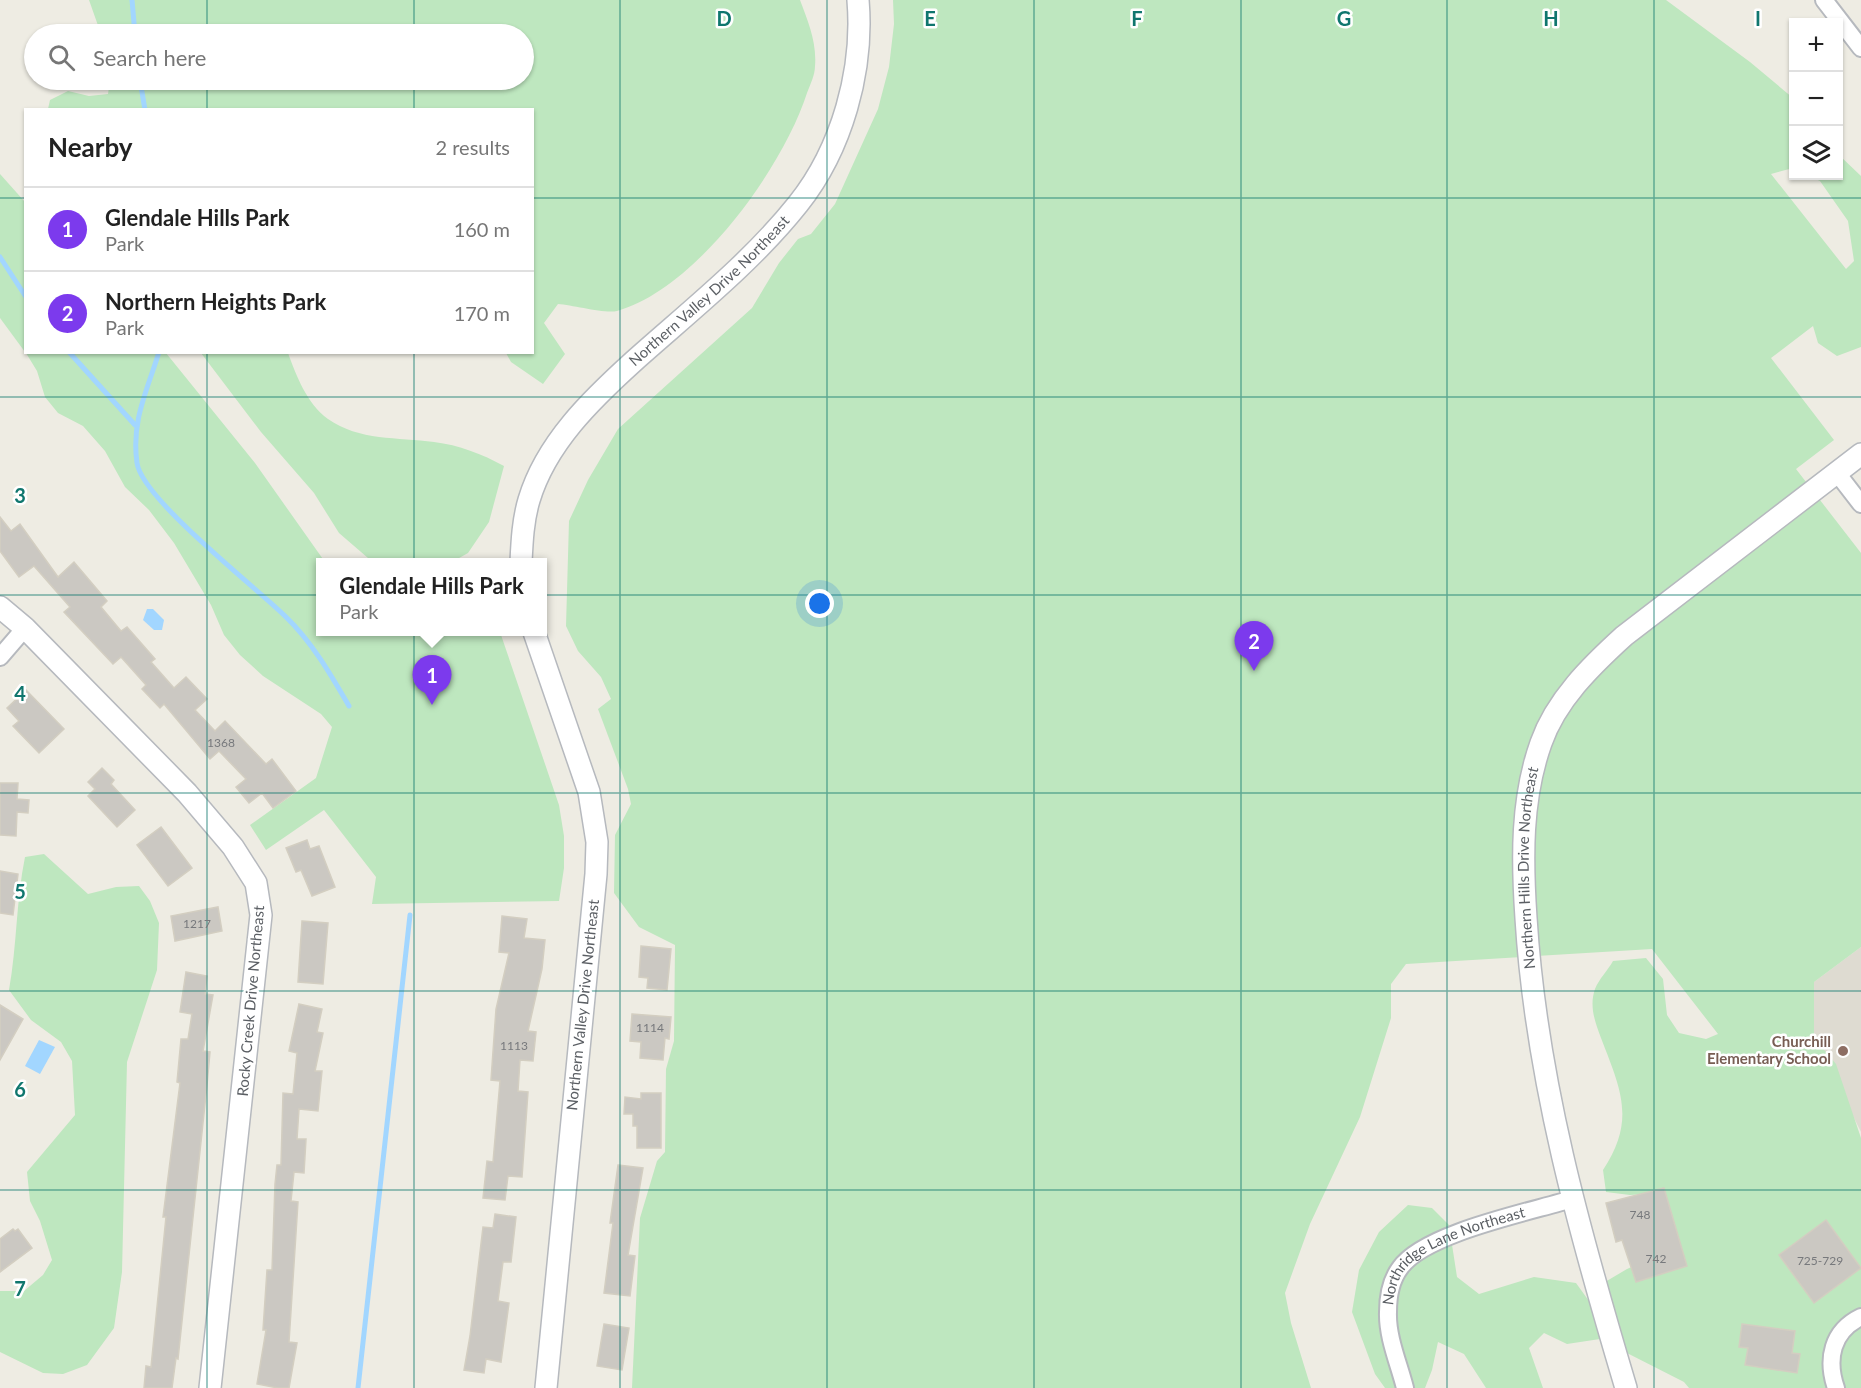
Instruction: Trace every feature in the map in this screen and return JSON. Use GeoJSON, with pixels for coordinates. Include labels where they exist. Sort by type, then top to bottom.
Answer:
{"type":"FeatureCollection","features":[{"type":"Feature","properties":{"kind":"street","name":"Northern Valley Drive Northeast"},"geometry":{"type":"LineString","coordinates":[[521,558],[522,530],[529,499],[543,467],[562,437],[612,381],[768,237],[798,203],[818,174],[845,111],[856,66],[861,27],[858,0]]}},
{"type":"Feature","properties":{"kind":"street"},"geometry":{"type":"LineString","coordinates":[[1824,0],[1861,48]]}},
{"type":"Feature","properties":{"kind":"street","name":"Northern Hills Drive Northeast"},"geometry":{"type":"LineString","coordinates":[[1626,1388],[1572,1199],[1549,1096],[1534,1008],[1527,944],[1524,835],[1532,771],[1542,740],[1555,714],[1574,688],[1624,636],[1861,454]]}},
{"type":"Feature","properties":{"kind":"street"},"geometry":{"type":"LineString","coordinates":[[1837,473],[1861,504]]}},
{"type":"Feature","properties":{"kind":"street","name":"Rocky Creek Drive Northeast"},"geometry":{"type":"LineString","coordinates":[[0,607],[25,628],[187,793],[249,868],[261,897],[261,915],[210,1388]]}},
{"type":"Feature","properties":{"kind":"street"},"geometry":{"type":"LineString","coordinates":[[0,657],[25,628]]}},
{"type":"Feature","properties":{"kind":"street","name":"Northern Valley Drive Northeast"},"geometry":{"type":"LineString","coordinates":[[535,636],[589,792],[597,842],[595,886],[546,1388]]}},
{"type":"Feature","properties":{"kind":"street","name":"Northridge Lane Northeast"},"geometry":{"type":"LineString","coordinates":[[1405,1388],[1388,1315],[1390,1292],[1400,1268],[1418,1250],[1442,1238],[1572,1199]]}},
{"type":"Feature","properties":{"kind":"street"},"geometry":{"type":"LineString","coordinates":[[1836,1388],[1831,1363],[1838,1334],[1849,1323],[1861,1317]]}},
{"type":"Feature","properties":{"kind":"shaded area","name":"Churchill Elementary School"},"geometry":{"type":"Polygon","coordinates":[[[1861,947],[1861,1132],[1814,1038],[1814,982],[1861,947]]]}},
{"type":"Feature","properties":{"kind":"green space"},"geometry":{"type":"Polygon","coordinates":[[[89,0],[800,0],[813,41],[815,69],[795,123],[778,156],[733,222],[706,252],[677,278],[647,298],[617,311],[558,304],[544,323],[565,354],[543,384],[511,362],[507,354],[534,354],[534,108],[48,108],[50,100],[68,91],[89,96],[108,94],[109,90],[534,90],[534,24],[97,24],[89,0]]]}},
{"type":"Feature","properties":{"kind":"green space"},"geometry":{"type":"Polygon","coordinates":[[[893,0],[1666,0],[1750,62],[1789,95],[1789,169],[1771,174],[1846,269],[1854,261],[1848,221],[1818,180],[1843,180],[1843,159],[1861,176],[1861,347],[1837,356],[1818,343],[1813,326],[1771,358],[1834,440],[1796,469],[1861,553],[1861,947],[1814,982],[1814,1038],[1836,1064],[1861,1138],[1861,1388],[1689,1388],[1684,1382],[1625,1352],[1605,1282],[1627,1269],[1666,1252],[1646,1194],[1606,1192],[1603,1170],[1619,1136],[1622,1105],[1619,1089],[1595,1020],[1593,995],[1595,989],[1613,961],[1646,958],[1663,979],[1667,1015],[1679,1033],[1706,1039],[1718,1034],[1652,949],[1406,964],[1391,984],[1391,1018],[1360,1117],[1310,1224],[1285,1293],[1291,1323],[1311,1388],[632,1388],[640,1218],[657,1161],[665,1152],[666,1069],[674,1041],[675,945],[639,927],[614,893],[615,835],[631,804],[628,789],[598,709],[611,699],[601,677],[578,651],[566,626],[569,521],[588,480],[618,429],[752,308],[779,263],[798,239],[811,234],[835,204],[878,109],[889,67],[894,24],[893,0]]]}},
{"type":"Feature","properties":{"kind":"green space"},"geometry":{"type":"Polygon","coordinates":[[[0,174],[24,201],[24,351],[0,318],[0,174]]]}},
{"type":"Feature","properties":{"kind":"green space"},"geometry":{"type":"Polygon","coordinates":[[[27,354],[167,354],[255,463],[322,558],[316,558],[316,636],[501,636],[559,805],[564,836],[564,868],[559,901],[372,904],[376,877],[324,810],[266,850],[250,825],[316,778],[332,727],[321,714],[263,676],[240,655],[224,635],[211,605],[174,543],[149,510],[125,487],[105,451],[83,426],[58,413],[45,397],[37,371],[27,354]]]}},
{"type":"Feature","properties":{"kind":"green space"},"geometry":{"type":"Polygon","coordinates":[[[202,354],[288,354],[308,397],[321,413],[340,426],[366,435],[452,445],[504,466],[489,522],[468,553],[459,558],[368,558],[339,533],[314,493],[261,432],[202,354]]]}},
{"type":"Feature","properties":{"kind":"green space"},"geometry":{"type":"Polygon","coordinates":[[[44,854],[88,894],[116,887],[139,886],[150,901],[159,923],[157,970],[127,1062],[122,1272],[114,1328],[87,1365],[63,1374],[43,1373],[0,1352],[0,1291],[24,1291],[43,1275],[52,1260],[40,1221],[30,1201],[27,1172],[75,1115],[72,1061],[61,1042],[31,1020],[9,990],[25,857],[44,854]]]}},
{"type":"Feature","properties":{"kind":"green space"},"geometry":{"type":"Polygon","coordinates":[[[1408,1205],[1432,1208],[1449,1225],[1457,1277],[1479,1294],[1534,1277],[1576,1283],[1594,1308],[1600,1339],[1567,1344],[1544,1333],[1529,1348],[1543,1388],[1486,1388],[1464,1354],[1438,1342],[1432,1370],[1425,1388],[1385,1388],[1375,1374],[1352,1312],[1359,1270],[1379,1232],[1408,1205]]]}},
{"type":"Feature","properties":{"kind":"water"},"geometry":{"type":"Polygon","coordinates":[[[147,609],[153,609],[164,620],[162,630],[154,630],[143,620],[147,609]]]}},
{"type":"Feature","properties":{"kind":"water"},"geometry":{"type":"Polygon","coordinates":[[[39,1040],[55,1047],[40,1074],[25,1066],[39,1040]]]}},
{"type":"Feature","properties":{"kind":"building"},"geometry":{"type":"Polygon","coordinates":[[[0,517],[11,531],[20,524],[58,577],[74,562],[107,601],[101,607],[121,631],[127,627],[155,659],[151,662],[174,688],[186,677],[207,699],[195,710],[215,731],[225,721],[266,764],[272,759],[296,791],[273,808],[262,793],[249,803],[236,787],[246,779],[219,751],[210,759],[164,704],[160,708],[142,689],[146,685],[121,657],[113,664],[64,612],[70,607],[34,566],[19,577],[0,551],[0,517]]]}},
{"type":"Feature","properties":{"kind":"building"},"geometry":{"type":"Polygon","coordinates":[[[26,690],[64,729],[39,753],[13,726],[19,721],[7,708],[26,690]]]}},
{"type":"Feature","properties":{"kind":"building"},"geometry":{"type":"Polygon","coordinates":[[[102,768],[114,780],[111,784],[135,810],[117,827],[88,796],[95,789],[88,782],[102,768]]]}},
{"type":"Feature","properties":{"kind":"building"},"geometry":{"type":"Polygon","coordinates":[[[0,783],[18,783],[17,799],[29,800],[28,813],[17,812],[16,836],[0,835],[0,783]]]}},
{"type":"Feature","properties":{"kind":"building"},"geometry":{"type":"Polygon","coordinates":[[[161,827],[192,868],[168,886],[137,845],[161,827]]]}},
{"type":"Feature","properties":{"kind":"building"},"geometry":{"type":"Polygon","coordinates":[[[307,840],[310,849],[319,846],[335,887],[312,896],[301,870],[296,872],[286,848],[307,840]]]}},
{"type":"Feature","properties":{"kind":"building"},"geometry":{"type":"Polygon","coordinates":[[[0,871],[18,874],[13,915],[0,913],[0,871]]]}},
{"type":"Feature","properties":{"kind":"building"},"geometry":{"type":"Polygon","coordinates":[[[218,907],[222,931],[175,941],[171,916],[218,907]]]}},
{"type":"Feature","properties":{"kind":"building"},"geometry":{"type":"Polygon","coordinates":[[[502,916],[527,919],[524,938],[545,940],[542,969],[528,1031],[536,1032],[533,1061],[520,1060],[518,1091],[528,1092],[522,1177],[508,1176],[505,1200],[483,1198],[487,1161],[493,1162],[500,1081],[491,1080],[496,1009],[509,953],[499,952],[502,916]]]}},
{"type":"Feature","properties":{"kind":"building"},"geometry":{"type":"Polygon","coordinates":[[[302,921],[328,923],[323,984],[298,982],[302,921]]]}},
{"type":"Feature","properties":{"kind":"building"},"geometry":{"type":"Polygon","coordinates":[[[641,946],[671,949],[667,990],[647,988],[648,978],[639,977],[641,946]]]}},
{"type":"Feature","properties":{"kind":"building"},"geometry":{"type":"Polygon","coordinates":[[[186,972],[207,976],[205,994],[213,995],[203,1051],[210,1052],[207,1085],[178,1359],[176,1358],[172,1388],[144,1388],[146,1366],[151,1367],[166,1217],[163,1217],[180,1083],[177,1082],[181,1039],[188,1039],[192,1014],[180,1012],[186,972]]]}},
{"type":"Feature","properties":{"kind":"building"},"geometry":{"type":"Polygon","coordinates":[[[299,1004],[322,1009],[317,1032],[323,1033],[315,1071],[322,1071],[318,1111],[299,1109],[297,1139],[306,1139],[304,1173],[294,1172],[291,1201],[298,1202],[289,1342],[297,1343],[289,1388],[278,1388],[257,1384],[266,1330],[263,1330],[267,1270],[272,1270],[275,1184],[277,1165],[281,1165],[283,1093],[293,1094],[297,1053],[289,1051],[299,1004]]]}},
{"type":"Feature","properties":{"kind":"building"},"geometry":{"type":"Polygon","coordinates":[[[0,1005],[23,1019],[0,1060],[0,1005]]]}},
{"type":"Feature","properties":{"kind":"building"},"geometry":{"type":"Polygon","coordinates":[[[632,1014],[671,1017],[669,1039],[665,1038],[663,1060],[640,1058],[641,1042],[630,1041],[632,1014]]]}},
{"type":"Feature","properties":{"kind":"building"},"geometry":{"type":"Polygon","coordinates":[[[641,1093],[661,1093],[661,1148],[637,1148],[637,1126],[633,1126],[633,1114],[624,1114],[625,1097],[641,1099],[641,1093]]]}},
{"type":"Feature","properties":{"kind":"building"},"geometry":{"type":"Polygon","coordinates":[[[618,1165],[643,1168],[628,1255],[635,1256],[630,1296],[604,1293],[618,1165]]]}},
{"type":"Feature","properties":{"kind":"building"},"geometry":{"type":"Polygon","coordinates":[[[1664,1188],[1687,1266],[1636,1282],[1622,1240],[1616,1242],[1606,1203],[1664,1188]]]}},
{"type":"Feature","properties":{"kind":"building"},"geometry":{"type":"Polygon","coordinates":[[[495,1214],[516,1217],[511,1262],[503,1262],[498,1301],[509,1303],[501,1362],[486,1359],[484,1373],[464,1370],[483,1227],[493,1228],[495,1214]]]}},
{"type":"Feature","properties":{"kind":"building"},"geometry":{"type":"Polygon","coordinates":[[[1826,1220],[1861,1268],[1814,1303],[1779,1255],[1826,1220]]]}},
{"type":"Feature","properties":{"kind":"building"},"geometry":{"type":"Polygon","coordinates":[[[13,1229],[15,1231],[18,1229],[32,1248],[0,1272],[0,1239],[13,1229]]]}},
{"type":"Feature","properties":{"kind":"building"},"geometry":{"type":"Polygon","coordinates":[[[604,1324],[629,1328],[622,1370],[597,1366],[604,1324]]]}},
{"type":"Feature","properties":{"kind":"building"},"geometry":{"type":"Polygon","coordinates":[[[1742,1324],[1795,1331],[1792,1353],[1800,1354],[1797,1373],[1745,1365],[1748,1348],[1739,1347],[1742,1324]]]}},
{"type":"Feature","properties":{"kind":"waterway"},"geometry":{"type":"LineString","coordinates":[[132,0],[134,24]]}},
{"type":"Feature","properties":{"kind":"waterway"},"geometry":{"type":"LineString","coordinates":[[142,90],[145,108]]}},
{"type":"Feature","properties":{"kind":"waterway"},"geometry":{"type":"LineString","coordinates":[[0,257],[24,294]]}},
{"type":"Feature","properties":{"kind":"waterway"},"geometry":{"type":"LineString","coordinates":[[71,354],[135,425]]}},
{"type":"Feature","properties":{"kind":"waterway"},"geometry":{"type":"LineString","coordinates":[[158,354],[141,406],[136,433],[137,463],[144,479],[158,498],[202,543],[295,627],[320,659],[349,706]]}},
{"type":"Feature","properties":{"kind":"waterway"},"geometry":{"type":"LineString","coordinates":[[358,1388],[410,915]]}},
{"type":"Feature","properties":{"kind":"place","name":"Northern Heights Park"},"geometry":{"type":"Point","coordinates":[1254,671]}},
{"type":"Feature","properties":{"kind":"place","name":"Glendale Hills Park"},"geometry":{"type":"Point","coordinates":[432,705]}},
{"type":"Feature","properties":{"kind":"place","name":"Churchill Elementary School"},"geometry":{"type":"Point","coordinates":[1843,1051]}}]}
